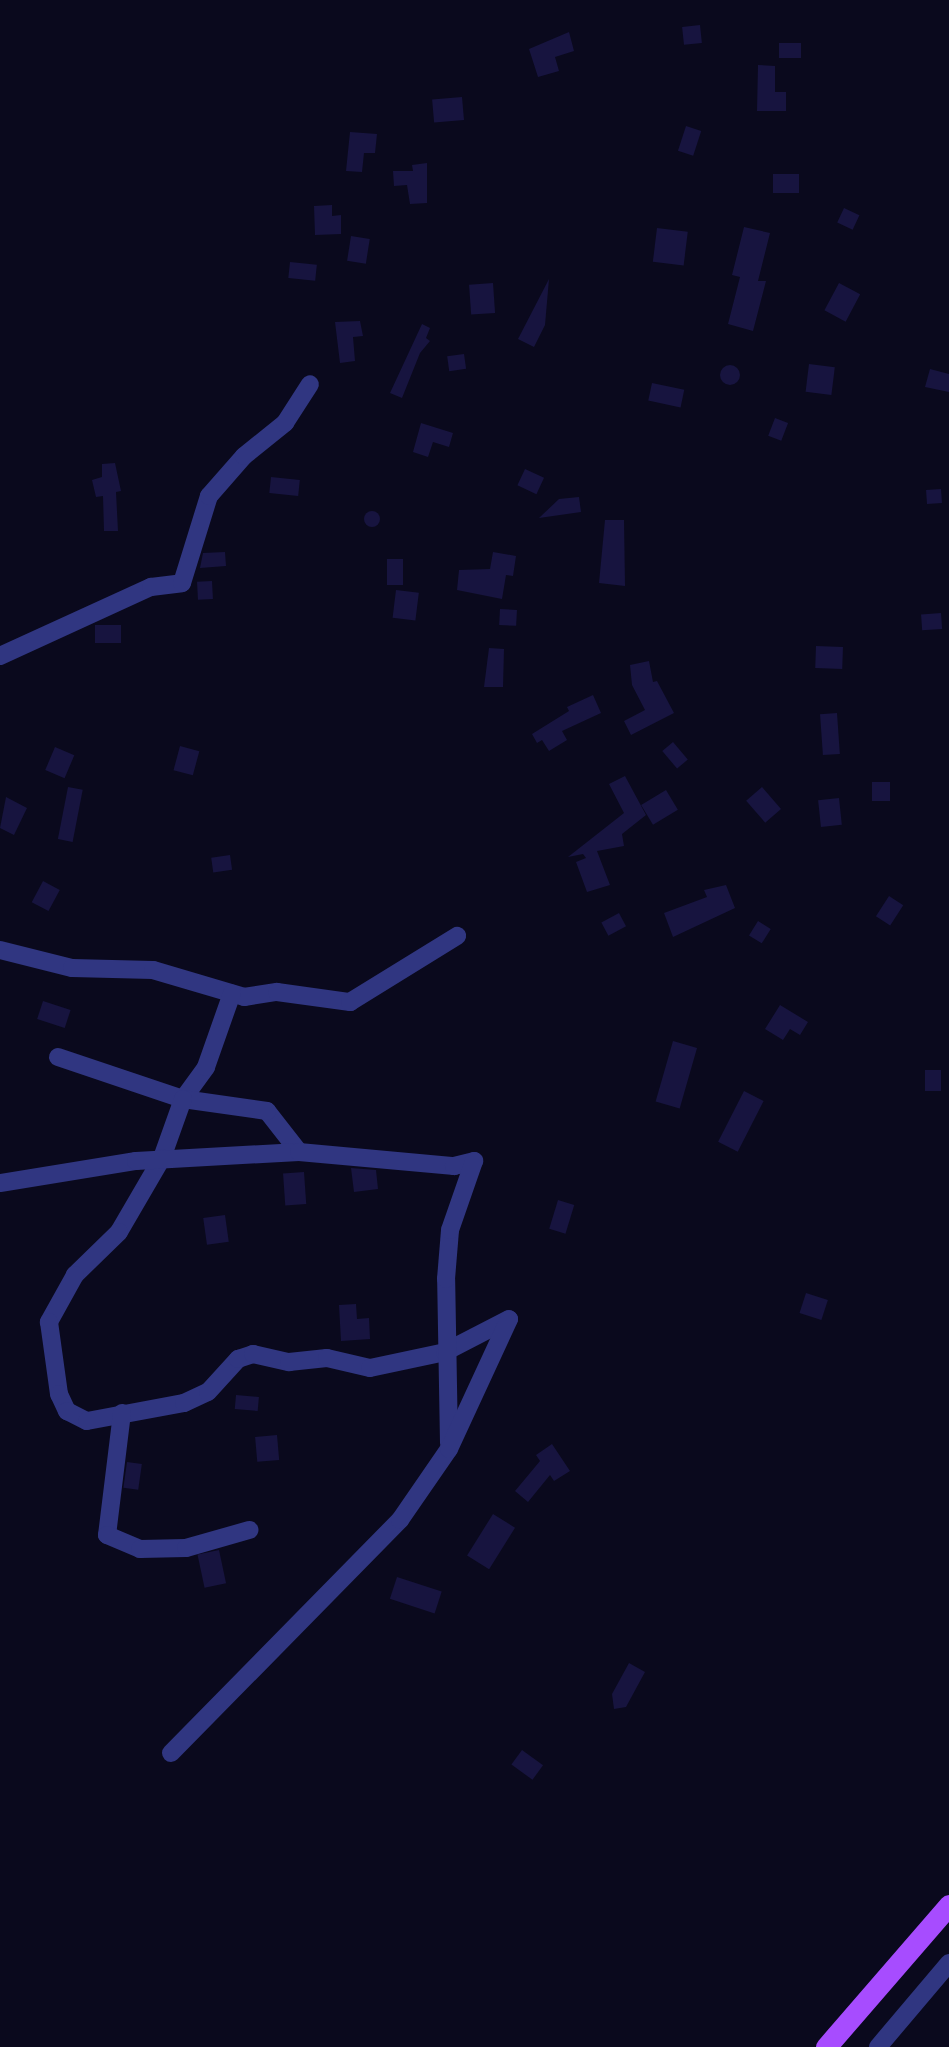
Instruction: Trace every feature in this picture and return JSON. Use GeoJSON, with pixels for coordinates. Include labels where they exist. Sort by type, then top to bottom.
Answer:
{"type":"FeatureCollection","features":[{"type":"Feature","properties":{"kind":"main road"},"geometry":{"type":"LineString","coordinates":[[826,2047],[949,1905]]}},
{"type":"Feature","properties":{"kind":"street"},"geometry":{"type":"LineString","coordinates":[[0,656],[152,587],[182,583],[209,496],[244,456],[285,423],[310,384]]}},
{"type":"Feature","properties":{"kind":"street"},"geometry":{"type":"LineString","coordinates":[[0,950],[72,968],[153,970],[244,997],[277,992],[350,1002],[457,936]]}},
{"type":"Feature","properties":{"kind":"street"},"geometry":{"type":"LineString","coordinates":[[171,1753],[400,1520],[449,1449],[509,1319],[445,1352],[370,1368],[327,1358],[289,1362],[253,1354],[238,1359],[208,1392],[184,1403],[87,1420],[66,1411],[59,1394],[49,1322],[75,1275],[119,1232],[162,1158],[183,1099],[206,1066],[232,993]]}},
{"type":"Feature","properties":{"kind":"street"},"geometry":{"type":"LineString","coordinates":[[58,1057],[183,1099],[267,1111],[299,1152]]}},
{"type":"Feature","properties":{"kind":"street"},"geometry":{"type":"LineString","coordinates":[[0,1183],[162,1158],[299,1152],[454,1166],[474,1161],[450,1230],[445,1352],[449,1449]]}},
{"type":"Feature","properties":{"kind":"street"},"geometry":{"type":"LineString","coordinates":[[122,1413],[107,1535],[140,1549],[186,1548],[249,1530]]}},
{"type":"Feature","properties":{"kind":"street"},"geometry":{"type":"LineString","coordinates":[[878,2047],[949,1963]]}},
{"type":"Feature","properties":{"kind":"building"},"geometry":{"type":"Polygon","coordinates":[[[700,25],[702,43],[684,45],[682,27],[700,25]]]}},
{"type":"Feature","properties":{"kind":"building"},"geometry":{"type":"Polygon","coordinates":[[[569,32],[574,51],[555,57],[559,71],[538,77],[529,49],[569,32]]]}},
{"type":"Feature","properties":{"kind":"building"},"geometry":{"type":"Polygon","coordinates":[[[779,43],[801,43],[801,58],[779,58],[779,43]]]}},
{"type":"Feature","properties":{"kind":"building"},"geometry":{"type":"Polygon","coordinates":[[[758,65],[775,66],[775,92],[786,92],[786,111],[757,111],[758,65]]]}},
{"type":"Feature","properties":{"kind":"building"},"geometry":{"type":"Polygon","coordinates":[[[462,97],[464,120],[434,123],[432,100],[462,97]]]}},
{"type":"Feature","properties":{"kind":"building"},"geometry":{"type":"Polygon","coordinates":[[[686,126],[701,131],[693,156],[678,151],[686,126]]]}},
{"type":"Feature","properties":{"kind":"building"},"geometry":{"type":"Polygon","coordinates":[[[350,132],[377,134],[375,153],[364,153],[362,172],[346,171],[350,132]]]}},
{"type":"Feature","properties":{"kind":"building"},"geometry":{"type":"Polygon","coordinates":[[[427,163],[427,203],[410,204],[407,185],[394,186],[393,171],[413,171],[412,165],[427,163]]]}},
{"type":"Feature","properties":{"kind":"building"},"geometry":{"type":"Polygon","coordinates":[[[773,174],[799,174],[799,193],[773,193],[773,174]]]}},
{"type":"Feature","properties":{"kind":"building"},"geometry":{"type":"Polygon","coordinates":[[[332,205],[332,216],[341,215],[341,234],[315,235],[314,206],[332,205]]]}},
{"type":"Feature","properties":{"kind":"building"},"geometry":{"type":"Polygon","coordinates":[[[844,208],[859,215],[853,230],[837,223],[844,208]]]}},
{"type":"Feature","properties":{"kind":"building"},"geometry":{"type":"Polygon","coordinates":[[[744,227],[770,233],[758,281],[766,281],[753,331],[728,324],[740,277],[732,275],[744,227]]]}},
{"type":"Feature","properties":{"kind":"building"},"geometry":{"type":"Polygon","coordinates":[[[657,228],[688,232],[684,266],[653,262],[657,228]]]}},
{"type":"Feature","properties":{"kind":"building"},"geometry":{"type":"Polygon","coordinates":[[[351,236],[370,239],[366,264],[347,261],[351,236]]]}},
{"type":"Feature","properties":{"kind":"building"},"geometry":{"type":"Polygon","coordinates":[[[290,262],[317,265],[315,281],[288,278],[290,262]]]}},
{"type":"Feature","properties":{"kind":"building"},"geometry":{"type":"Polygon","coordinates":[[[549,279],[545,325],[534,347],[518,339],[549,279]]]}},
{"type":"Feature","properties":{"kind":"building"},"geometry":{"type":"Polygon","coordinates":[[[493,283],[495,313],[471,315],[469,285],[493,283]]]}},
{"type":"Feature","properties":{"kind":"building"},"geometry":{"type":"Polygon","coordinates":[[[839,283],[860,294],[846,322],[824,310],[839,283]]]}},
{"type":"Feature","properties":{"kind":"building"},"geometry":{"type":"Polygon","coordinates":[[[360,321],[363,336],[353,337],[355,361],[340,363],[335,322],[360,321]]]}},
{"type":"Feature","properties":{"kind":"building"},"geometry":{"type":"Polygon","coordinates":[[[422,324],[430,328],[426,338],[430,341],[420,353],[402,398],[390,393],[422,324]]]}},
{"type":"Feature","properties":{"kind":"building"},"geometry":{"type":"Polygon","coordinates":[[[464,354],[466,369],[449,371],[447,356],[464,354]]]}},
{"type":"Feature","properties":{"kind":"building"},"geometry":{"type":"Polygon","coordinates":[[[809,364],[835,367],[831,395],[806,392],[809,364]]]}},
{"type":"Feature","properties":{"kind":"building"},"geometry":{"type":"Polygon","coordinates":[[[726,365],[734,365],[740,375],[734,385],[726,385],[720,379],[720,371],[726,365]]]}},
{"type":"Feature","properties":{"kind":"building"},"geometry":{"type":"Polygon","coordinates":[[[930,369],[949,374],[949,392],[925,387],[930,369]]]}},
{"type":"Feature","properties":{"kind":"building"},"geometry":{"type":"Polygon","coordinates":[[[652,383],[684,390],[681,407],[648,401],[652,383]]]}},
{"type":"Feature","properties":{"kind":"building"},"geometry":{"type":"Polygon","coordinates":[[[775,418],[788,423],[781,441],[768,436],[775,418]]]}},
{"type":"Feature","properties":{"kind":"building"},"geometry":{"type":"Polygon","coordinates":[[[421,423],[453,433],[449,447],[433,442],[428,457],[413,452],[421,423]]]}},
{"type":"Feature","properties":{"kind":"building"},"geometry":{"type":"Polygon","coordinates":[[[115,463],[121,491],[116,492],[118,531],[104,531],[103,496],[96,497],[92,480],[102,477],[102,464],[115,463]]]}},
{"type":"Feature","properties":{"kind":"building"},"geometry":{"type":"Polygon","coordinates":[[[525,469],[544,478],[536,494],[517,485],[525,469]]]}},
{"type":"Feature","properties":{"kind":"building"},"geometry":{"type":"Polygon","coordinates":[[[271,477],[300,480],[298,496],[269,493],[271,477]]]}},
{"type":"Feature","properties":{"kind":"building"},"geometry":{"type":"Polygon","coordinates":[[[941,489],[942,503],[927,504],[926,490],[941,489]]]}},
{"type":"Feature","properties":{"kind":"building"},"geometry":{"type":"Polygon","coordinates":[[[579,497],[581,512],[539,518],[559,499],[579,497]]]}},
{"type":"Feature","properties":{"kind":"building"},"geometry":{"type":"Polygon","coordinates":[[[372,511],[380,519],[372,527],[364,519],[372,511]]]}},
{"type":"Feature","properties":{"kind":"building"},"geometry":{"type":"Polygon","coordinates":[[[605,520],[624,520],[625,586],[599,583],[605,520]]]}},
{"type":"Feature","properties":{"kind":"building"},"geometry":{"type":"Polygon","coordinates":[[[225,552],[226,566],[200,568],[203,553],[225,552]]]}},
{"type":"Feature","properties":{"kind":"building"},"geometry":{"type":"Polygon","coordinates":[[[493,552],[516,556],[513,576],[506,575],[502,599],[457,590],[459,570],[490,569],[493,552]]]}},
{"type":"Feature","properties":{"kind":"building"},"geometry":{"type":"Polygon","coordinates":[[[387,559],[403,559],[403,585],[387,585],[387,559]]]}},
{"type":"Feature","properties":{"kind":"building"},"geometry":{"type":"Polygon","coordinates":[[[212,581],[213,599],[198,600],[197,582],[212,581]]]}},
{"type":"Feature","properties":{"kind":"building"},"geometry":{"type":"Polygon","coordinates":[[[396,590],[419,593],[415,621],[393,618],[396,590]]]}},
{"type":"Feature","properties":{"kind":"building"},"geometry":{"type":"Polygon","coordinates":[[[500,609],[517,610],[516,626],[499,625],[500,609]]]}},
{"type":"Feature","properties":{"kind":"building"},"geometry":{"type":"Polygon","coordinates":[[[941,613],[942,629],[922,630],[921,614],[941,613]]]}},
{"type":"Feature","properties":{"kind":"building"},"geometry":{"type":"Polygon","coordinates":[[[95,625],[121,625],[121,643],[95,643],[95,625]]]}},
{"type":"Feature","properties":{"kind":"building"},"geometry":{"type":"Polygon","coordinates":[[[816,646],[843,647],[842,669],[815,668],[816,646]]]}},
{"type":"Feature","properties":{"kind":"building"},"geometry":{"type":"Polygon","coordinates":[[[489,648],[504,649],[503,687],[484,687],[489,648]]]}},
{"type":"Feature","properties":{"kind":"building"},"geometry":{"type":"Polygon","coordinates":[[[649,661],[653,682],[657,681],[674,713],[631,735],[624,721],[645,710],[632,685],[630,665],[649,661]]]}},
{"type":"Feature","properties":{"kind":"building"},"geometry":{"type":"Polygon","coordinates":[[[593,695],[601,713],[562,731],[567,740],[549,751],[542,740],[537,743],[532,734],[569,711],[567,707],[593,695]]]}},
{"type":"Feature","properties":{"kind":"building"},"geometry":{"type":"Polygon","coordinates":[[[837,713],[840,754],[823,755],[820,714],[837,713]]]}},
{"type":"Feature","properties":{"kind":"building"},"geometry":{"type":"Polygon","coordinates":[[[673,742],[688,760],[677,769],[662,751],[673,742]]]}},
{"type":"Feature","properties":{"kind":"building"},"geometry":{"type":"Polygon","coordinates":[[[180,746],[199,751],[193,775],[174,770],[180,746]]]}},
{"type":"Feature","properties":{"kind":"building"},"geometry":{"type":"Polygon","coordinates":[[[55,747],[74,755],[65,778],[45,770],[55,747]]]}},
{"type":"Feature","properties":{"kind":"building"},"geometry":{"type":"Polygon","coordinates":[[[625,776],[646,815],[622,834],[624,846],[597,851],[610,885],[587,892],[576,862],[586,858],[583,854],[568,857],[624,813],[609,784],[625,776]]]}},
{"type":"Feature","properties":{"kind":"building"},"geometry":{"type":"Polygon","coordinates":[[[872,782],[890,782],[890,801],[872,801],[872,782]]]}},
{"type":"Feature","properties":{"kind":"building"},"geometry":{"type":"Polygon","coordinates":[[[68,787],[83,790],[73,842],[58,839],[68,787]]]}},
{"type":"Feature","properties":{"kind":"building"},"geometry":{"type":"Polygon","coordinates":[[[762,787],[781,809],[765,823],[746,801],[762,787]]]}},
{"type":"Feature","properties":{"kind":"building"},"geometry":{"type":"Polygon","coordinates":[[[666,790],[678,810],[653,825],[641,805],[666,790]]]}},
{"type":"Feature","properties":{"kind":"building"},"geometry":{"type":"Polygon","coordinates":[[[6,797],[27,808],[14,835],[0,828],[6,797]]]}},
{"type":"Feature","properties":{"kind":"building"},"geometry":{"type":"Polygon","coordinates":[[[839,798],[842,825],[821,827],[818,800],[839,798]]]}},
{"type":"Feature","properties":{"kind":"building"},"geometry":{"type":"Polygon","coordinates":[[[230,855],[232,870],[213,872],[211,858],[230,855]]]}},
{"type":"Feature","properties":{"kind":"building"},"geometry":{"type":"Polygon","coordinates":[[[43,881],[60,890],[49,911],[32,902],[43,881]]]}},
{"type":"Feature","properties":{"kind":"building"},"geometry":{"type":"Polygon","coordinates":[[[726,885],[735,908],[673,937],[664,913],[707,897],[704,890],[726,885]]]}},
{"type":"Feature","properties":{"kind":"building"},"geometry":{"type":"Polygon","coordinates":[[[889,896],[903,905],[890,925],[876,916],[889,896]]]}},
{"type":"Feature","properties":{"kind":"building"},"geometry":{"type":"Polygon","coordinates":[[[619,913],[626,926],[608,936],[601,922],[619,913]]]}},
{"type":"Feature","properties":{"kind":"building"},"geometry":{"type":"Polygon","coordinates":[[[758,921],[771,929],[762,943],[749,935],[758,921]]]}},
{"type":"Feature","properties":{"kind":"building"},"geometry":{"type":"Polygon","coordinates":[[[43,1001],[71,1010],[65,1028],[37,1019],[43,1001]]]}},
{"type":"Feature","properties":{"kind":"building"},"geometry":{"type":"Polygon","coordinates":[[[780,1005],[808,1022],[800,1035],[790,1029],[783,1040],[765,1029],[780,1005]]]}},
{"type":"Feature","properties":{"kind":"building"},"geometry":{"type":"Polygon","coordinates":[[[673,1041],[697,1048],[680,1108],[656,1102],[673,1041]]]}},
{"type":"Feature","properties":{"kind":"building"},"geometry":{"type":"Polygon","coordinates":[[[925,1070],[941,1070],[941,1091],[925,1091],[925,1070]]]}},
{"type":"Feature","properties":{"kind":"building"},"geometry":{"type":"Polygon","coordinates":[[[744,1091],[764,1101],[738,1152],[718,1142],[744,1091]]]}},
{"type":"Feature","properties":{"kind":"building"},"geometry":{"type":"Polygon","coordinates":[[[351,1168],[376,1170],[378,1189],[354,1192],[351,1168]]]}},
{"type":"Feature","properties":{"kind":"building"},"geometry":{"type":"Polygon","coordinates":[[[304,1172],[306,1204],[285,1205],[283,1173],[304,1172]]]}},
{"type":"Feature","properties":{"kind":"building"},"geometry":{"type":"Polygon","coordinates":[[[558,1200],[574,1205],[565,1234],[549,1229],[558,1200]]]}},
{"type":"Feature","properties":{"kind":"building"},"geometry":{"type":"Polygon","coordinates":[[[225,1215],[229,1242],[207,1245],[203,1218],[225,1215]]]}},
{"type":"Feature","properties":{"kind":"building"},"geometry":{"type":"Polygon","coordinates":[[[806,1293],[828,1300],[821,1320],[800,1313],[806,1293]]]}},
{"type":"Feature","properties":{"kind":"building"},"geometry":{"type":"Polygon","coordinates":[[[356,1304],[357,1319],[369,1318],[370,1339],[341,1341],[339,1305],[356,1304]]]}},
{"type":"Feature","properties":{"kind":"building"},"geometry":{"type":"Polygon","coordinates":[[[236,1395],[259,1397],[258,1411],[235,1409],[236,1395]]]}},
{"type":"Feature","properties":{"kind":"building"},"geometry":{"type":"Polygon","coordinates":[[[277,1435],[279,1460],[257,1462],[255,1437],[277,1435]]]}},
{"type":"Feature","properties":{"kind":"building"},"geometry":{"type":"Polygon","coordinates":[[[552,1444],[570,1471],[554,1481],[550,1475],[528,1502],[515,1491],[540,1461],[536,1455],[552,1444]]]}},
{"type":"Feature","properties":{"kind":"building"},"geometry":{"type":"Polygon","coordinates":[[[127,1462],[142,1464],[138,1490],[123,1488],[127,1462]]]}},
{"type":"Feature","properties":{"kind":"building"},"geometry":{"type":"Polygon","coordinates":[[[493,1514],[515,1528],[489,1569],[467,1556],[493,1514]]]}},
{"type":"Feature","properties":{"kind":"building"},"geometry":{"type":"Polygon","coordinates":[[[219,1550],[226,1583],[205,1588],[197,1555],[219,1550]]]}},
{"type":"Feature","properties":{"kind":"building"},"geometry":{"type":"Polygon","coordinates":[[[397,1577],[442,1592],[435,1613],[390,1599],[397,1577]]]}},
{"type":"Feature","properties":{"kind":"building"},"geometry":{"type":"Polygon","coordinates":[[[629,1663],[645,1672],[626,1707],[614,1709],[612,1694],[629,1663]]]}},
{"type":"Feature","properties":{"kind":"building"},"geometry":{"type":"Polygon","coordinates":[[[522,1750],[543,1765],[532,1780],[511,1765],[522,1750]]]}}]}
